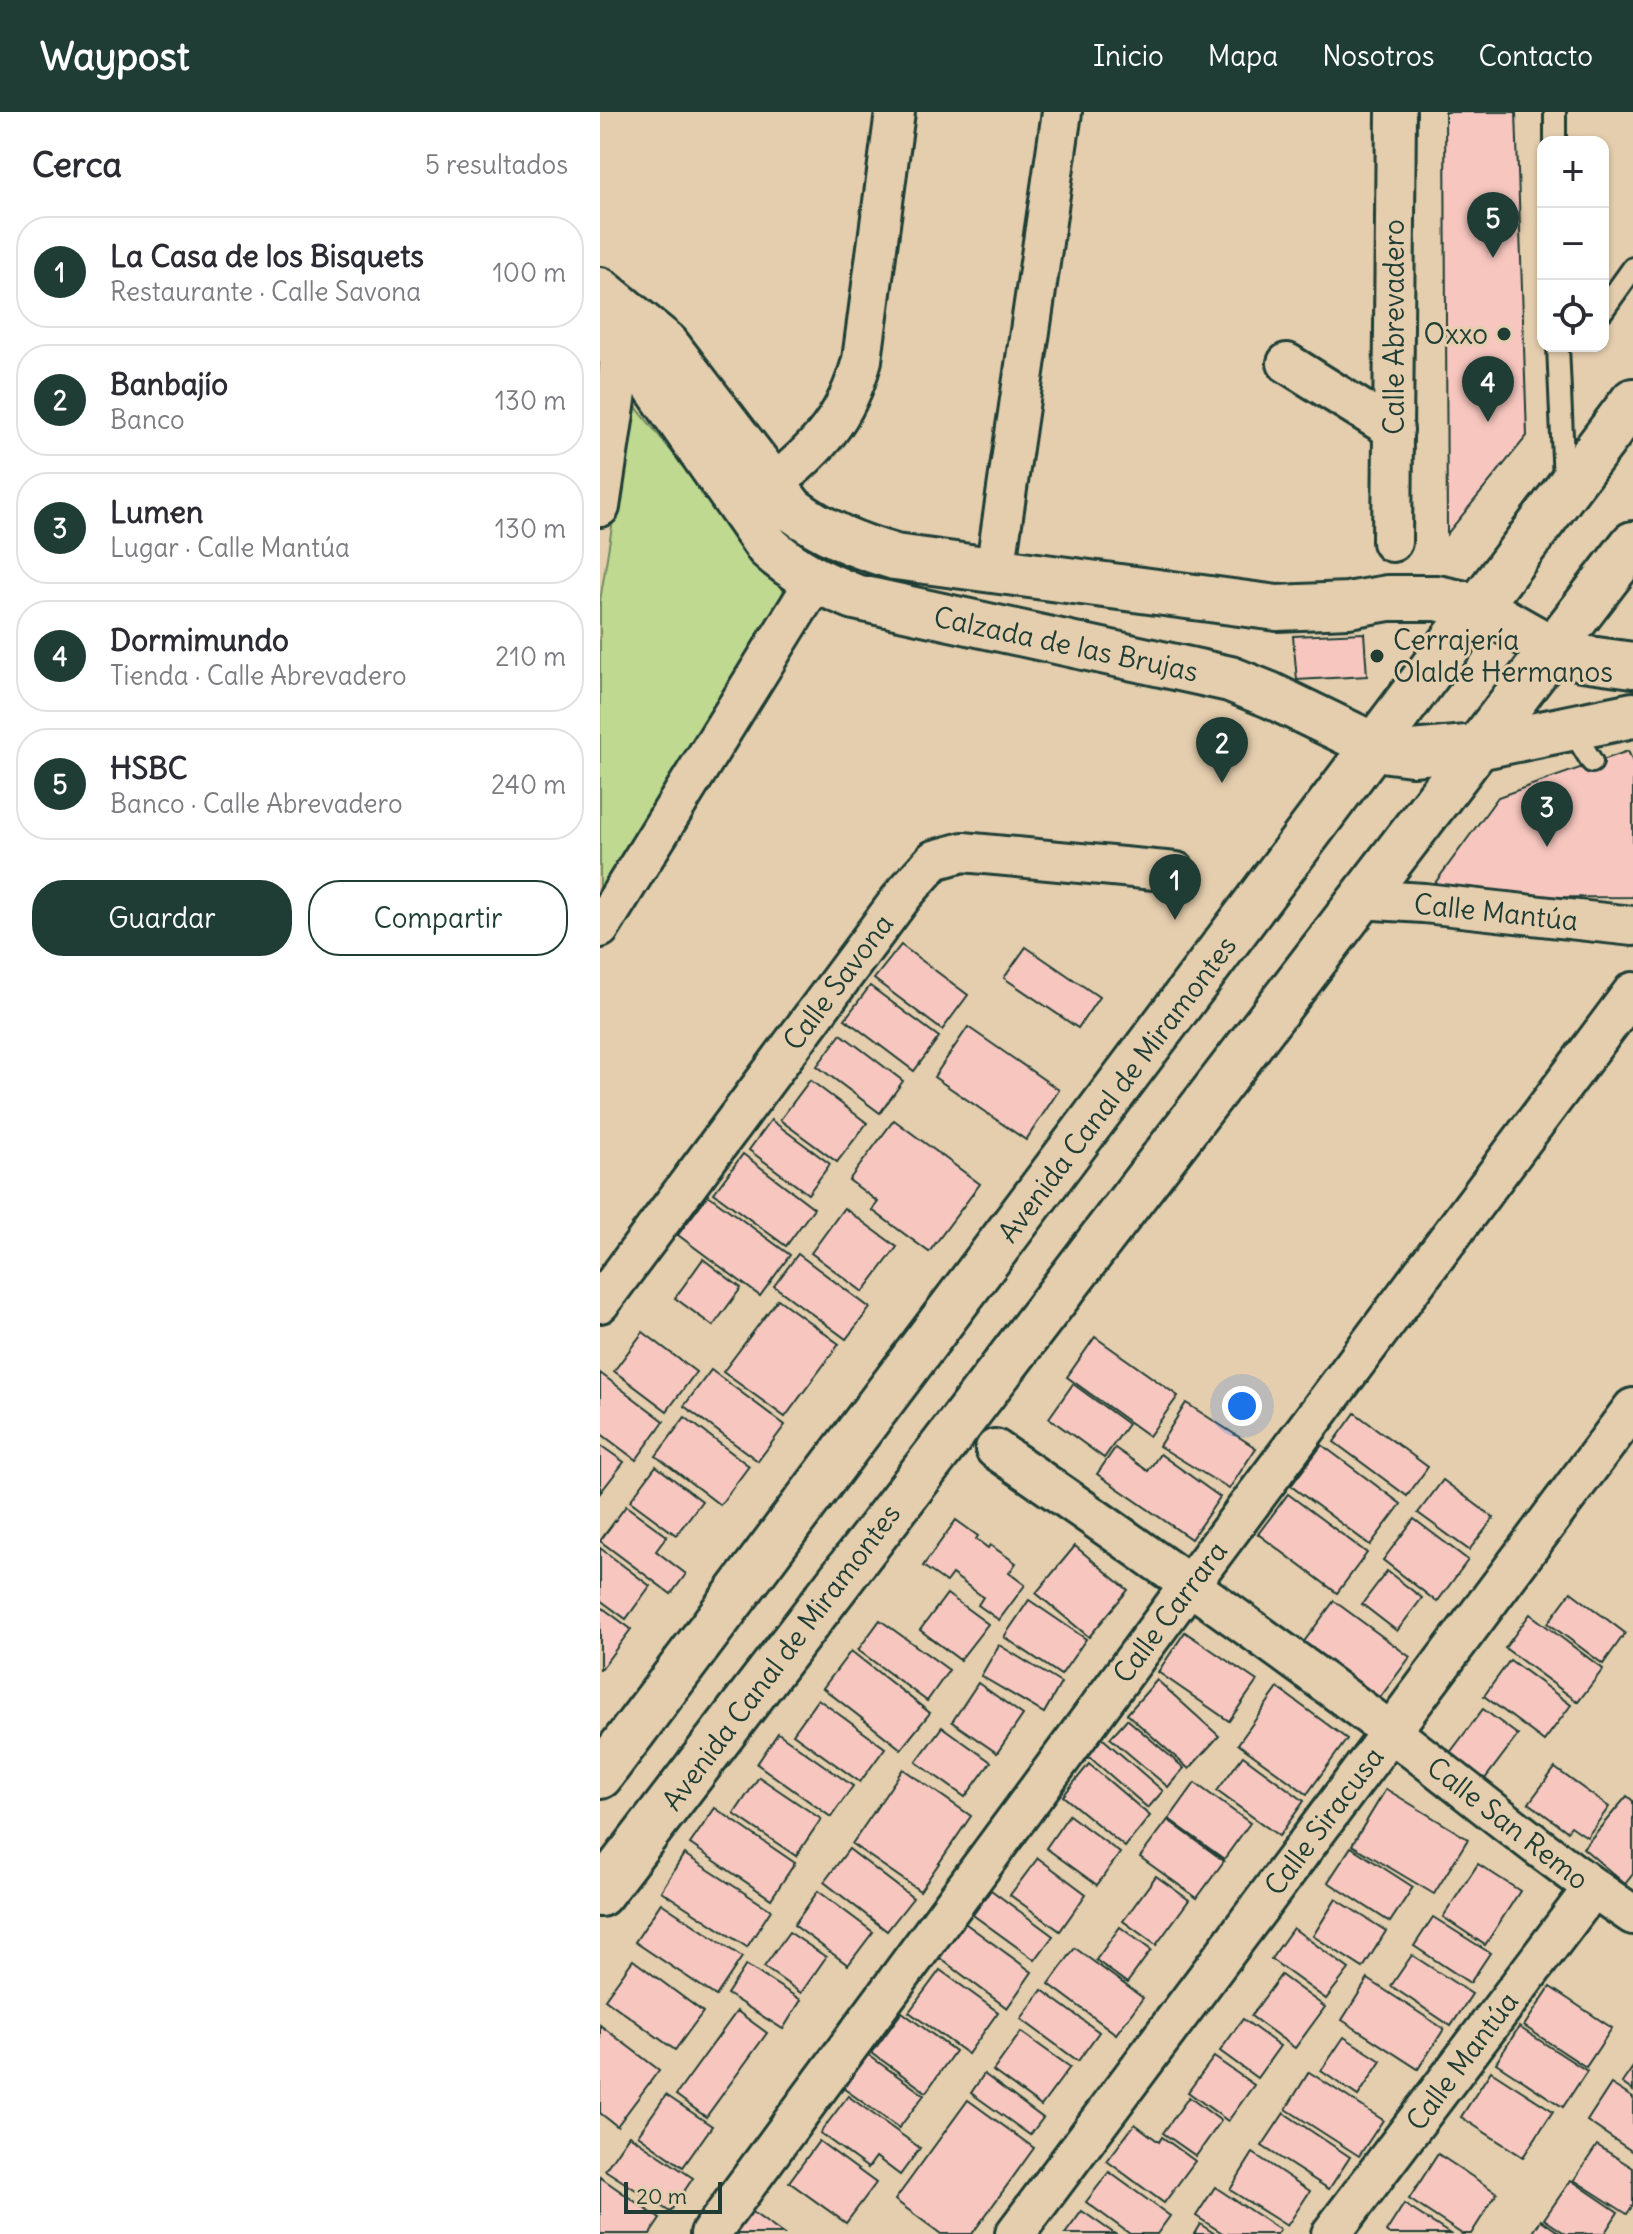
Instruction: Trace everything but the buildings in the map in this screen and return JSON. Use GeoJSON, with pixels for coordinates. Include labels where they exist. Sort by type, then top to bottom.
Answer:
{"type":"FeatureCollection","features":[{"type":"Feature","properties":{"kind":"main road","name":"Calzada de las Brujas"},"geometry":{"type":"LineString","coordinates":[[602,290],[666,344],[792,509],[816,527],[856,546],[895,557],[942,564],[1277,608],[1348,605],[1388,598],[1437,598],[1479,607],[1553,649],[1582,658],[1633,665]]}},
{"type":"Feature","properties":{"kind":"main road","name":"Calzada de las Brujas"},"geometry":{"type":"LineString","coordinates":[[610,342],[643,368],[670,403],[768,547],[789,566],[815,581],[855,597],[1230,679],[1376,745],[1412,753],[1478,747],[1581,745],[1633,715]]}},
{"type":"Feature","properties":{"kind":"main road","name":"Avenida Canal de Miramontes"},"geometry":{"type":"LineString","coordinates":[[600,1776],[1633,401]]}},
{"type":"Feature","properties":{"kind":"main road","name":"Avenida Canal de Miramontes"},"geometry":{"type":"LineString","coordinates":[[600,1894],[1633,544]]}},
{"type":"Feature","properties":{"kind":"main road"},"geometry":{"type":"LineString","coordinates":[[936,617],[945,611],[955,593],[954,581],[942,564]]}},
{"type":"Feature","properties":{"kind":"main road"},"geometry":{"type":"LineString","coordinates":[[983,624],[969,612],[966,594],[977,575],[991,571]]}},
{"type":"Feature","properties":{"kind":"street"},"geometry":{"type":"LineString","coordinates":[[772,486],[829,434],[855,386],[862,360],[895,112]]}},
{"type":"Feature","properties":{"kind":"street"},"geometry":{"type":"LineString","coordinates":[[991,571],[1062,112]]}},
{"type":"Feature","properties":{"kind":"street","name":"Calle Abrevadero"},"geometry":{"type":"LineString","coordinates":[[1392,542],[1396,112]]}},
{"type":"Feature","properties":{"kind":"street"},"geometry":{"type":"LineString","coordinates":[[602,290],[616,311],[622,331],[622,348],[610,342]]}},
{"type":"Feature","properties":{"kind":"street"},"geometry":{"type":"LineString","coordinates":[[600,507],[617,393],[610,342]]}},
{"type":"Feature","properties":{"kind":"street"},"geometry":{"type":"LineString","coordinates":[[1287,363],[1394,430]]}},
{"type":"Feature","properties":{"kind":"street"},"geometry":{"type":"LineString","coordinates":[[606,906],[815,581]]}},
{"type":"Feature","properties":{"kind":"street","name":"Calle Savona"},"geometry":{"type":"LineString","coordinates":[[600,1303],[904,894],[934,860],[963,852],[1176,872]]}},
{"type":"Feature","properties":{"kind":"street","name":"Calle Mantúa"},"geometry":{"type":"LineString","coordinates":[[1359,899],[1633,926]]}},
{"type":"Feature","properties":{"kind":"street","name":"Calle Carrara"},"geometry":{"type":"LineString","coordinates":[[710,2234],[1190,1584],[1633,992]]}},
{"type":"Feature","properties":{"kind":"street","name":"Calle Siracusa"},"geometry":{"type":"LineString","coordinates":[[1015,2234],[1633,1408]]}},
{"type":"Feature","properties":{"kind":"street","name":"Calle San Remo"},"geometry":{"type":"LineString","coordinates":[[995,1449],[1190,1584],[1633,1915]]}},
{"type":"Feature","properties":{"kind":"street","name":"Calle Mantúa"},"geometry":{"type":"LineString","coordinates":[[1331,2234],[1593,1888]]}},
{"type":"Feature","properties":{"kind":"lane"},"geometry":{"type":"LineString","coordinates":[[1555,112],[1555,136]]}},
{"type":"Feature","properties":{"kind":"lane"},"geometry":{"type":"LineString","coordinates":[[1609,302],[1633,268]]}},
{"type":"Feature","properties":{"kind":"lane"},"geometry":{"type":"LineString","coordinates":[[1558,352],[1565,493]]}},
{"type":"Feature","properties":{"kind":"green space"},"geometry":{"type":"Polygon","coordinates":[[[632,402],[784,591],[600,902],[600,601],[632,402]]]}},
{"type":"Feature","properties":{"kind":"place","name":"HSBC"},"geometry":{"type":"Point","coordinates":[1493,258]}},
{"type":"Feature","properties":{"kind":"place","name":"Oxxo"},"geometry":{"type":"Point","coordinates":[1504,334]}},
{"type":"Feature","properties":{"kind":"place","name":"Dormimundo"},"geometry":{"type":"Point","coordinates":[1488,422]}},
{"type":"Feature","properties":{"kind":"place","name":"Cerrajería Olalde Hermanos"},"geometry":{"type":"Point","coordinates":[1377,656]}},
{"type":"Feature","properties":{"kind":"place","name":"Banbajío"},"geometry":{"type":"Point","coordinates":[1222,783]}},
{"type":"Feature","properties":{"kind":"place","name":"Lumen"},"geometry":{"type":"Point","coordinates":[1547,847]}},
{"type":"Feature","properties":{"kind":"place","name":"La Casa de los Bisquets"},"geometry":{"type":"Point","coordinates":[1175,920]}}]}
